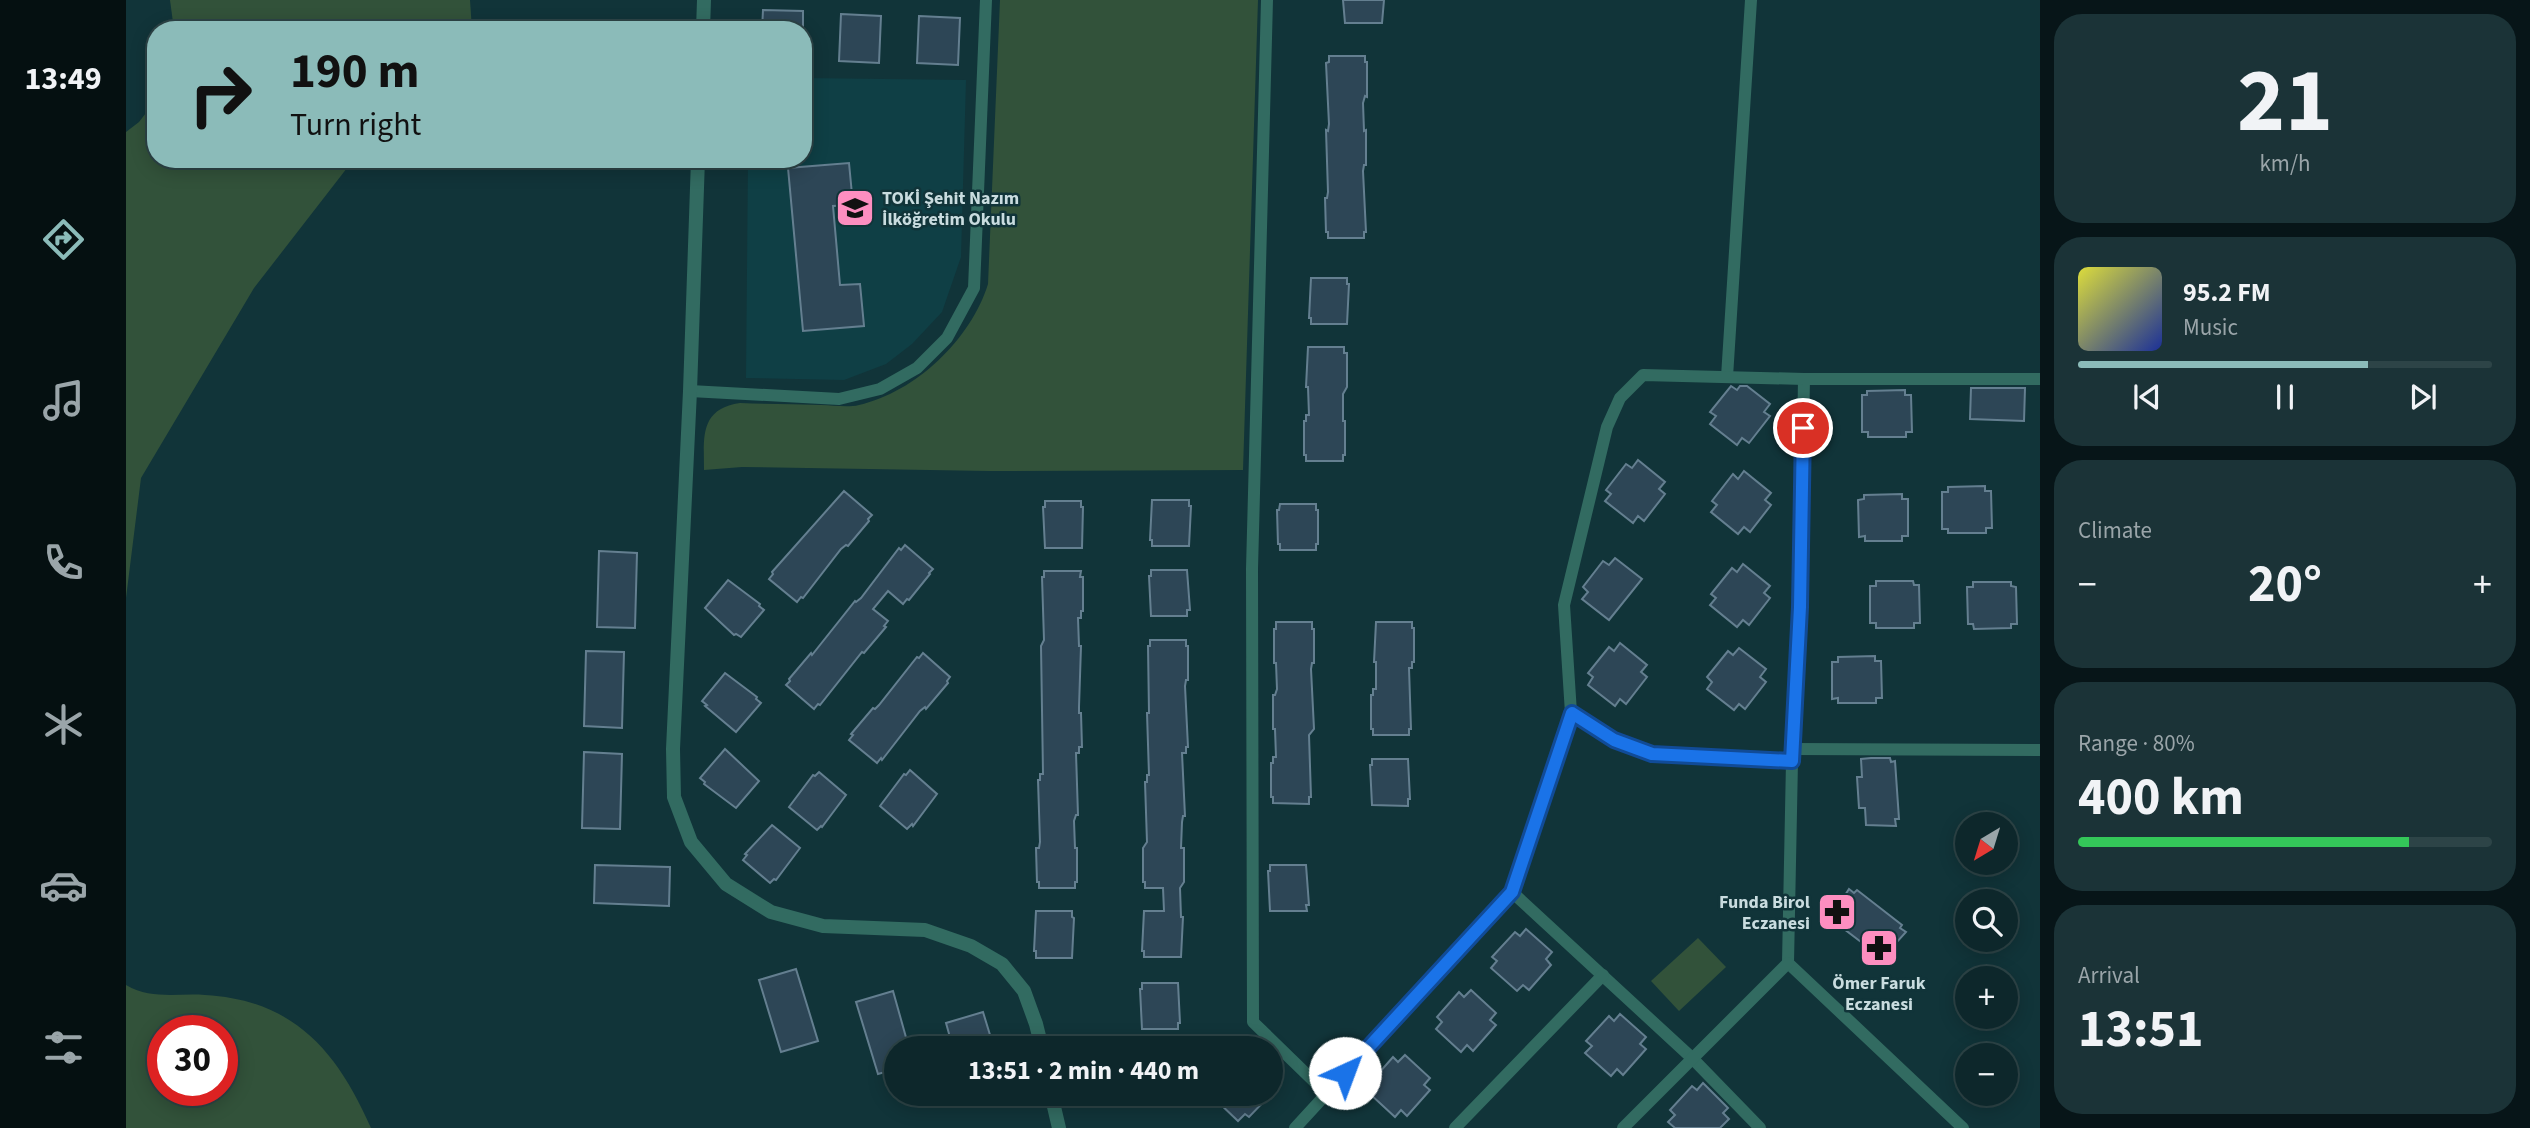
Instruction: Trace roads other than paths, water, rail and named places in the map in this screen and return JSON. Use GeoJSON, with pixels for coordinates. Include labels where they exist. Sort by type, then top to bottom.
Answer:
{"type":"FeatureCollection","features":[{"type":"Feature","properties":{"kind":"street"},"geometry":{"type":"LineString","coordinates":[[703,21],[704,0]]}},
{"type":"Feature","properties":{"kind":"street"},"geometry":{"type":"LineString","coordinates":[[690,391],[839,398],[880,389],[917,368],[947,338],[974,288],[986,0]]}},
{"type":"Feature","properties":{"kind":"street"},"geometry":{"type":"LineString","coordinates":[[1267,0],[1252,569],[1254,1022],[1326,1093]]}},
{"type":"Feature","properties":{"kind":"street"},"geometry":{"type":"LineString","coordinates":[[1727,377],[1751,0]]}},
{"type":"Feature","properties":{"kind":"street"},"geometry":{"type":"LineString","coordinates":[[698,168],[673,749],[674,797],[691,842],[726,884],[771,912],[823,926],[925,930],[971,946],[1002,964],[1024,991],[1039,1036]]}},
{"type":"Feature","properties":{"kind":"street"},"geometry":{"type":"LineString","coordinates":[[1295,1128],[1512,892],[1572,713],[1564,605],[1607,427],[1620,398],[1643,375],[1804,379],[2040,379]]}},
{"type":"Feature","properties":{"kind":"street"},"geometry":{"type":"LineString","coordinates":[[1623,1128],[1788,963],[1792,755],[1800,607],[1804,379]]}},
{"type":"Feature","properties":{"kind":"street"},"geometry":{"type":"LineString","coordinates":[[1572,713],[1614,740],[1652,754],[1792,755],[2040,750]]}},
{"type":"Feature","properties":{"kind":"street"},"geometry":{"type":"LineString","coordinates":[[1512,892],[1692,1058],[1760,1128]]}},
{"type":"Feature","properties":{"kind":"street"},"geometry":{"type":"LineString","coordinates":[[1788,963],[1963,1128]]}},
{"type":"Feature","properties":{"kind":"street"},"geometry":{"type":"LineString","coordinates":[[1455,1128],[1603,975]]}},
{"type":"Feature","properties":{"kind":"street"},"geometry":{"type":"LineString","coordinates":[[1054,1106],[1059,1128]]}},
{"type":"Feature","properties":{"kind":"place","name":"TOKİ Şehit Nazım İlköğretim Okulu"},"geometry":{"type":"Point","coordinates":[855,208]}},
{"type":"Feature","properties":{"kind":"place","name":"Funda Birol Eczanesi"},"geometry":{"type":"Point","coordinates":[1837,912]}},
{"type":"Feature","properties":{"kind":"place","name":"Ömer Faruk Eczanesi"},"geometry":{"type":"Point","coordinates":[1879,948]}}]}
